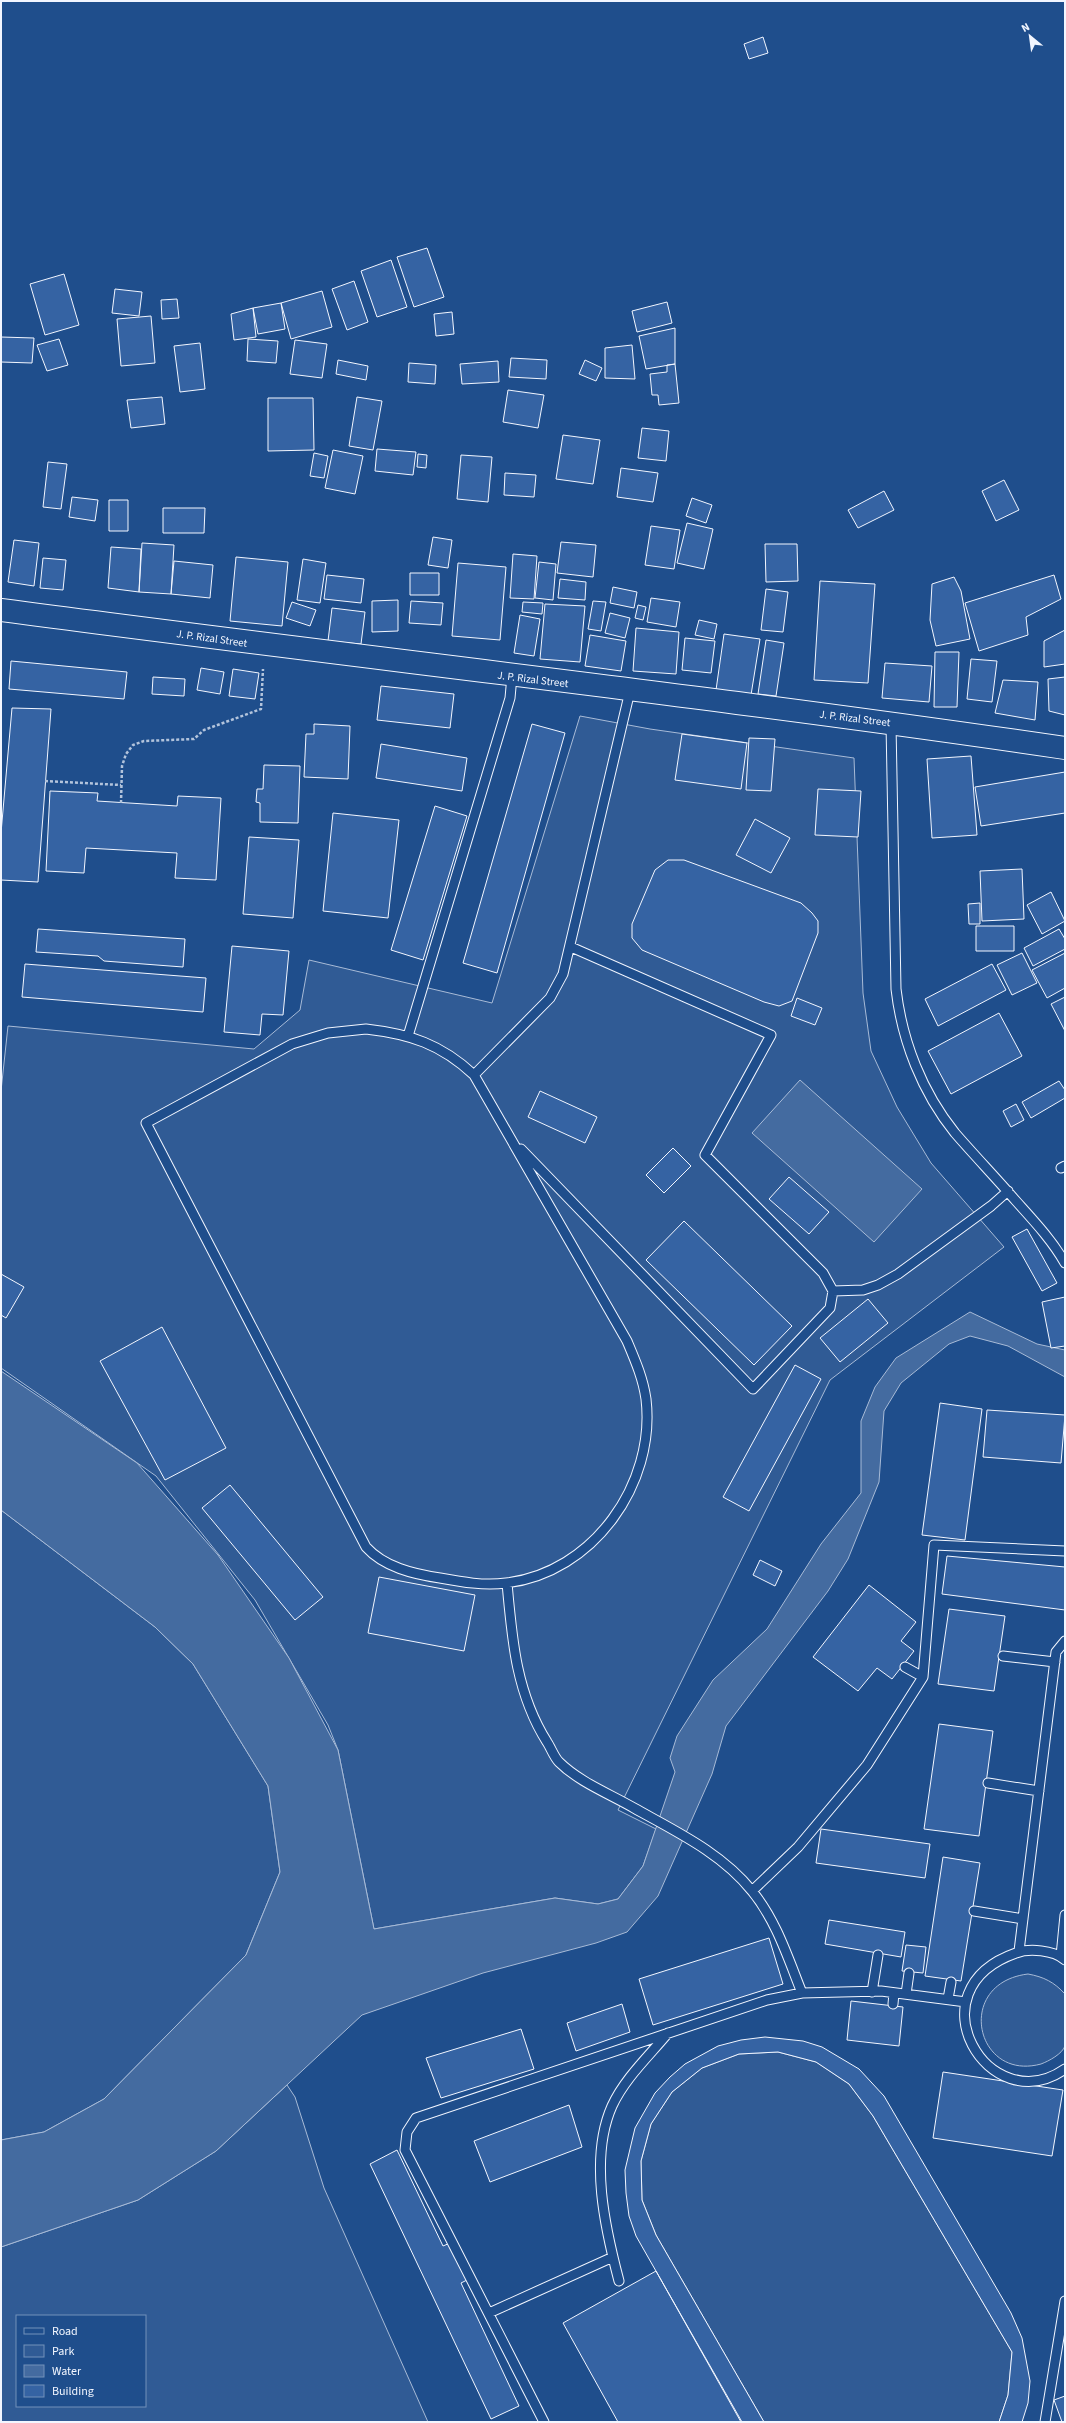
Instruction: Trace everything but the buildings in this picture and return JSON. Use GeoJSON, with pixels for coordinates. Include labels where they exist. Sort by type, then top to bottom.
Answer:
{"type":"FeatureCollection","features":[{"type":"Feature","properties":{"kind":"main road","name":"J. P. Rizal Street"},"geometry":{"type":"LineString","coordinates":[[1,610],[630,691],[891,722],[1065,748]]}},
{"type":"Feature","properties":{"kind":"lane"},"geometry":{"type":"LineString","coordinates":[[408,1036],[510,698],[512,676]]}},
{"type":"Feature","properties":{"kind":"lane"},"geometry":{"type":"LineString","coordinates":[[474,1075],[550,998],[563,974],[571,947],[630,691]]}},
{"type":"Feature","properties":{"kind":"lane"},"geometry":{"type":"LineString","coordinates":[[891,722],[896,989],[900,1021],[911,1058],[928,1092],[954,1132],[1008,1191],[1065,1263]]}},
{"type":"Feature","properties":{"kind":"lane"},"geometry":{"type":"LineString","coordinates":[[510,1139],[753,1389],[830,1308],[833,1291],[823,1273],[705,1156],[771,1035],[571,947]]}},
{"type":"Feature","properties":{"kind":"lane"},"geometry":{"type":"LineString","coordinates":[[366,1029],[408,1036],[432,1044],[458,1060],[474,1075],[627,1341],[640,1370],[646,1400],[645,1433],[638,1473],[628,1496],[613,1520],[596,1538],[575,1555],[532,1577],[507,1583],[466,1583],[421,1575],[389,1564],[375,1557],[366,1547],[146,1123],[292,1044],[328,1033],[366,1029]]}},
{"type":"Feature","properties":{"kind":"lane"},"geometry":{"type":"LineString","coordinates":[[833,1291],[863,1290],[878,1285],[898,1274],[991,1206],[1008,1191]]}},
{"type":"Feature","properties":{"kind":"lane"},"geometry":{"type":"LineString","coordinates":[[752,1890],[798,1847],[867,1765],[923,1677],[934,1545],[1065,1551]]}},
{"type":"Feature","properties":{"kind":"lane"},"geometry":{"type":"LineString","coordinates":[[507,1583],[514,1652],[523,1695],[539,1731],[559,1762],[578,1776],[686,1837],[725,1864],[752,1890],[782,1942],[802,1993]]}},
{"type":"Feature","properties":{"kind":"lane"},"geometry":{"type":"LineString","coordinates":[[1019,1952],[1056,1652],[1065,1641]]}},
{"type":"Feature","properties":{"kind":"lane"},"geometry":{"type":"LineString","coordinates":[[1003,1656],[1055,1662]]}},
{"type":"Feature","properties":{"kind":"lane"},"geometry":{"type":"LineString","coordinates":[[904,1667],[923,1677]]}},
{"type":"Feature","properties":{"kind":"lane"},"geometry":{"type":"LineString","coordinates":[[988,1783],[1039,1791]]}},
{"type":"Feature","properties":{"kind":"lane"},"geometry":{"type":"LineString","coordinates":[[974,1911],[1023,1918]]}},
{"type":"Feature","properties":{"kind":"lane"},"geometry":{"type":"LineString","coordinates":[[1065,1915],[1063,1958],[1038,1951],[1019,1952],[998,1959],[980,1973],[968,1993],[964,2015],[968,2037],[978,2057],[996,2072],[1017,2080],[1037,2080],[1057,2075],[1065,2069]]}},
{"type":"Feature","properties":{"kind":"lane"},"geometry":{"type":"LineString","coordinates":[[872,1992],[878,1954]]}},
{"type":"Feature","properties":{"kind":"lane"},"geometry":{"type":"LineString","coordinates":[[906,1994],[908,1972]]}},
{"type":"Feature","properties":{"kind":"lane"},"geometry":{"type":"LineString","coordinates":[[948,2000],[951,1982]]}},
{"type":"Feature","properties":{"kind":"lane"},"geometry":{"type":"LineString","coordinates":[[544,2422],[406,2150],[407,2132],[416,2118],[433,2111],[605,2056],[669,2032],[767,2000],[802,1993],[872,1992],[906,1994],[966,2002]]}},
{"type":"Feature","properties":{"kind":"lane"},"geometry":{"type":"LineString","coordinates":[[893,2004],[894,1993]]}},
{"type":"Feature","properties":{"kind":"lane"},"geometry":{"type":"LineString","coordinates":[[619,2281],[613,2257],[600,2178],[604,2138],[612,2106],[628,2079],[669,2032]]}},
{"type":"Feature","properties":{"kind":"lane"},"geometry":{"type":"LineString","coordinates":[[489,2313],[613,2257]]}},
{"type":"Feature","properties":{"kind":"lane"},"geometry":{"type":"LineString","coordinates":[[1045,2422],[1061,2343],[1065,2301]]}},
{"type":"Feature","properties":{"kind":"path"},"geometry":{"type":"LineString","coordinates":[[121,803],[122,766],[126,754],[133,745],[144,741],[194,739],[204,730],[260,709],[263,669]]}},
{"type":"Feature","properties":{"kind":"path"},"geometry":{"type":"LineString","coordinates":[[45,781],[121,785]]}},
{"type":"Feature","properties":{"kind":"green space"},"geometry":{"type":"Polygon","coordinates":[[[580,716],[650,729],[854,758],[863,993],[871,1051],[897,1107],[931,1163],[1004,1247],[830,1380],[618,1810],[656,1829],[643,1866],[618,1899],[598,1904],[555,1898],[374,1929],[338,1750],[328,1725],[255,1600],[156,1476],[1,1368],[1,1091],[8,1026],[254,1049],[300,1010],[309,960],[492,1003],[580,716]]]}},
{"type":"Feature","properties":{"kind":"green space"},"geometry":{"type":"Polygon","coordinates":[[[1,1510],[155,1627],[193,1664],[268,1786],[280,1872],[246,1955],[104,2099],[44,2132],[1,2140],[1,1510]]]}},
{"type":"Feature","properties":{"kind":"green space"},"geometry":{"type":"Polygon","coordinates":[[[1028,1974],[1048,1981],[1057,1986],[1065,1994],[1065,2046],[1058,2054],[1044,2063],[1018,2066],[1001,2059],[988,2046],[982,2029],[982,2011],[990,1994],[1005,1981],[1028,1974]]]}},
{"type":"Feature","properties":{"kind":"green space"},"geometry":{"type":"Polygon","coordinates":[[[778,2052],[816,2062],[849,2084],[873,2116],[1012,2352],[1008,2395],[999,2422],[764,2422],[656,2235],[642,2200],[641,2161],[651,2124],[672,2092],[702,2068],[739,2054],[778,2052]]]}},
{"type":"Feature","properties":{"kind":"green space"},"geometry":{"type":"Polygon","coordinates":[[[287,2085],[295,2097],[324,2188],[428,2422],[1,2422],[1,2247],[138,2200],[216,2151],[287,2085]]]}},
{"type":"Feature","properties":{"kind":"water"},"geometry":{"type":"Polygon","coordinates":[[[800,1080],[922,1189],[874,1242],[752,1133],[800,1080]]]}},
{"type":"Feature","properties":{"kind":"water"},"geometry":{"type":"Polygon","coordinates":[[[970,1312],[1037,1344],[1065,1350],[1065,1377],[1008,1346],[970,1336],[949,1344],[901,1383],[884,1411],[879,1482],[848,1559],[828,1591],[726,1726],[712,1774],[658,1896],[627,1932],[596,1943],[483,1973],[362,2015],[216,2151],[138,2200],[1,2247],[1,2140],[44,2132],[104,2099],[246,1955],[280,1872],[268,1786],[193,1664],[155,1627],[1,1510],[1,1371],[137,1463],[218,1555],[289,1658],[338,1750],[374,1929],[555,1898],[598,1904],[618,1899],[643,1866],[675,1772],[670,1758],[677,1736],[713,1680],[767,1629],[821,1544],[861,1493],[861,1421],[875,1387],[896,1358],[970,1312]]]}}]}
